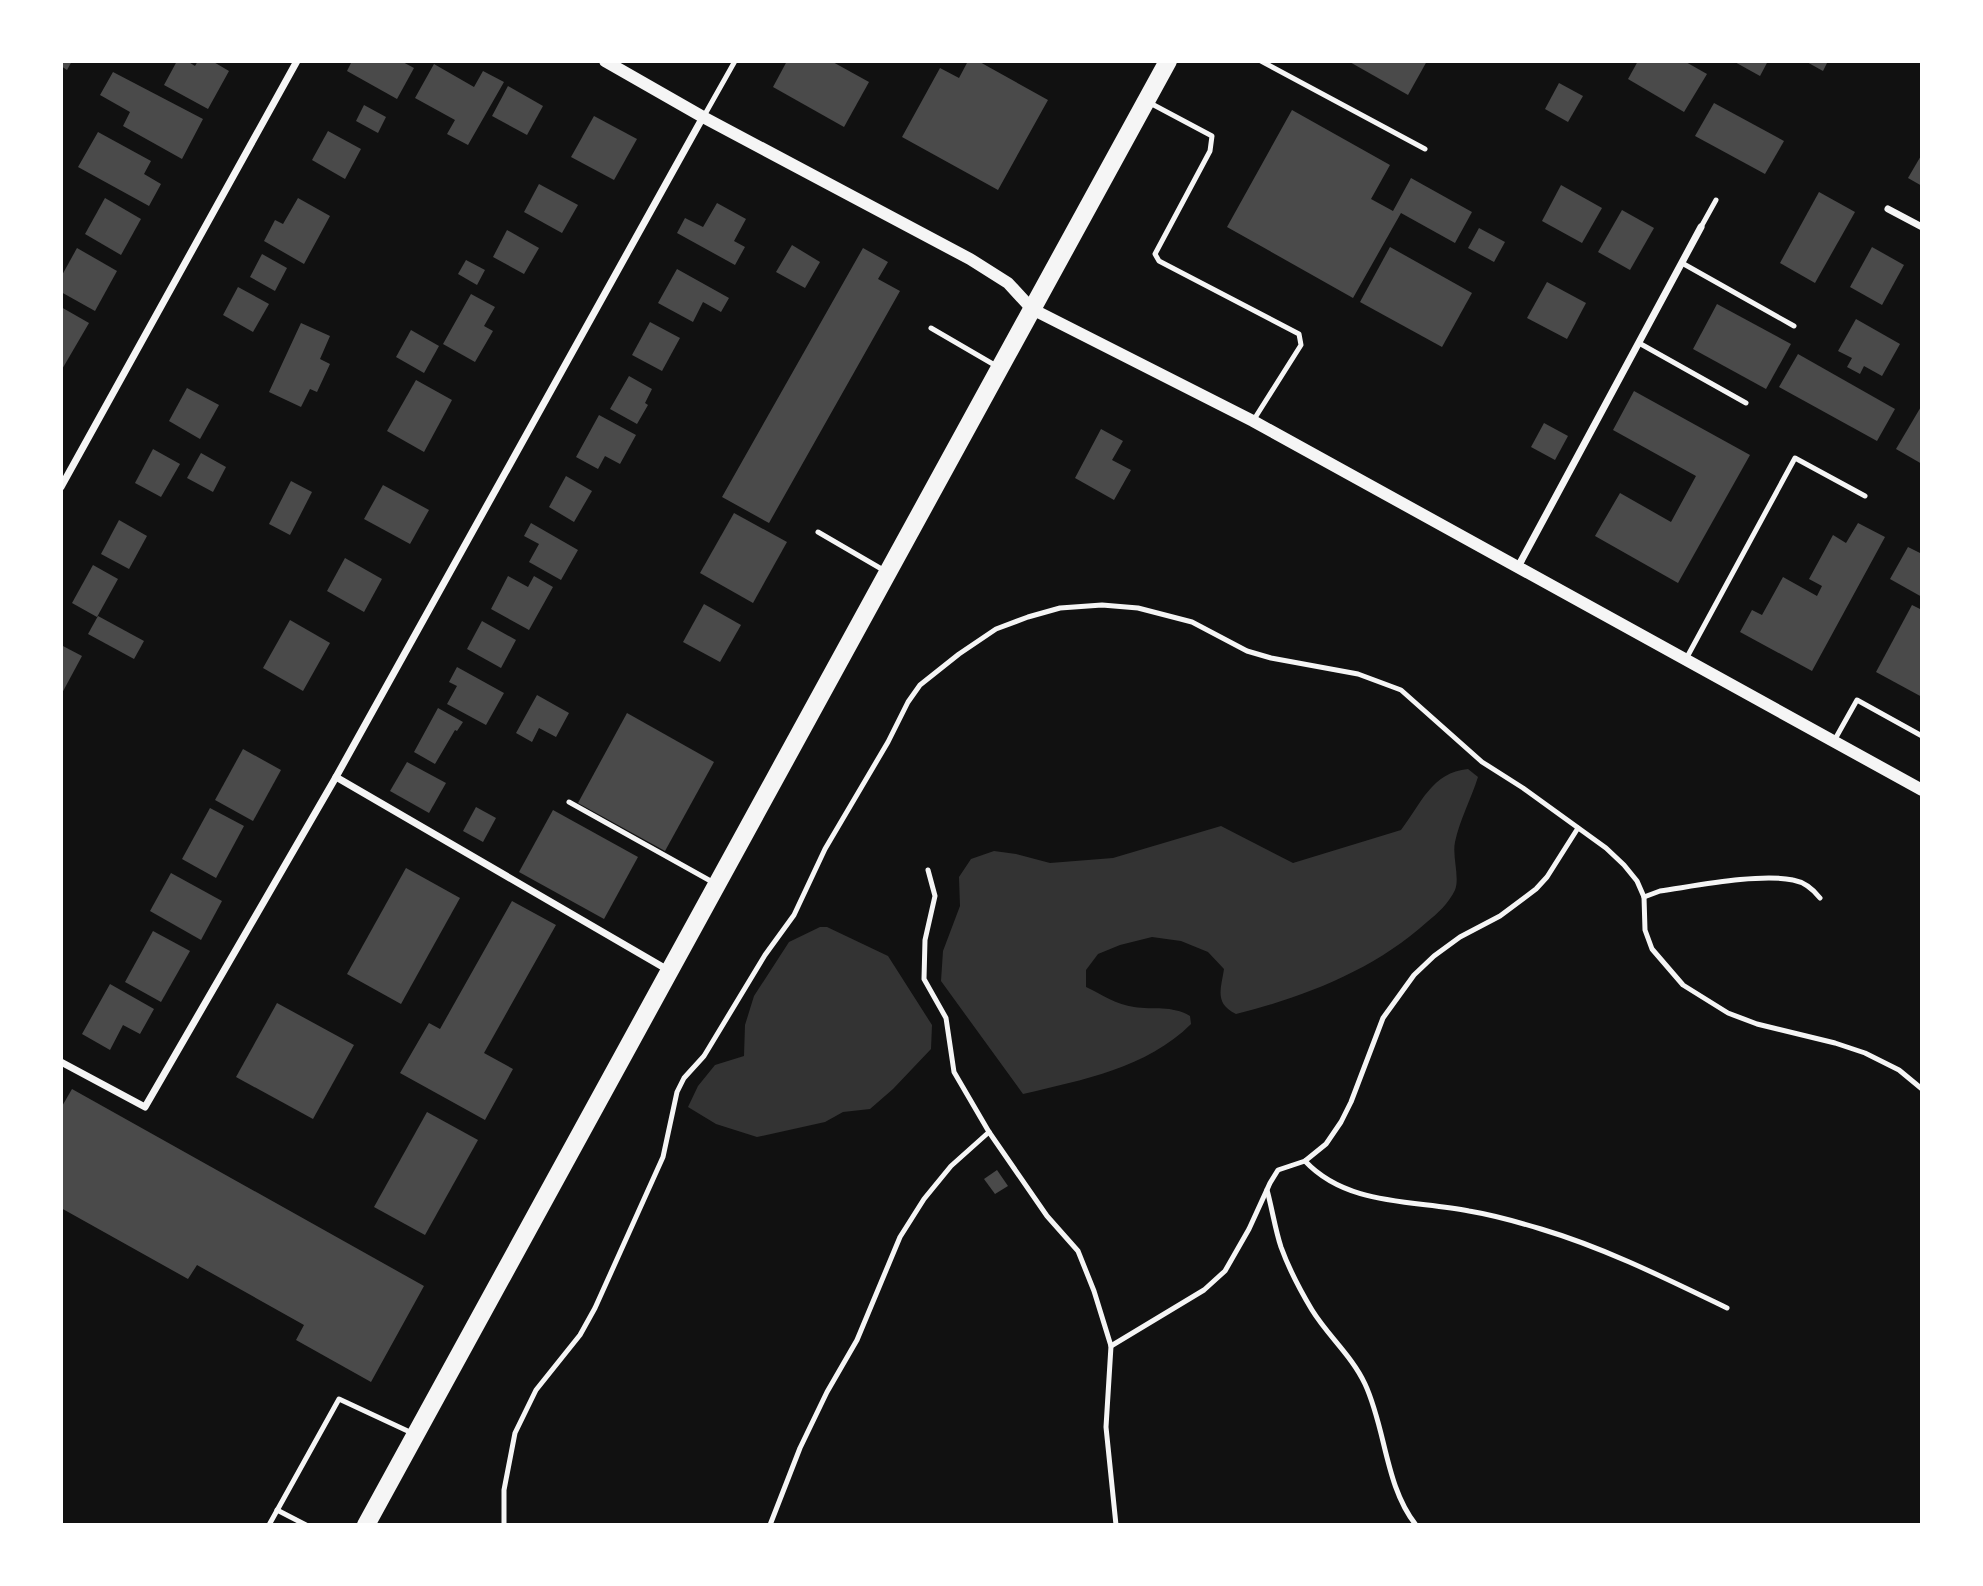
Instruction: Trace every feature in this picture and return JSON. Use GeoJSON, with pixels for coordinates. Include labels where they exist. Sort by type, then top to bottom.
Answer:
{"type":"FeatureCollection","features":[{"type":"Feature","properties":{"kind":"main road"},"geometry":{"type":"LineString","coordinates":[[366,1525],[1168,61]]}},
{"type":"Feature","properties":{"kind":"street"},"geometry":{"type":"LineString","coordinates":[[61,487],[297,61]]}},
{"type":"Feature","properties":{"kind":"street"},"geometry":{"type":"LineString","coordinates":[[605,61],[703,117],[970,259],[1008,283],[1032,309],[1253,421],[1921,787]]}},
{"type":"Feature","properties":{"kind":"street"},"geometry":{"type":"LineString","coordinates":[[61,1062],[145,1107],[336,777],[703,117]]}},
{"type":"Feature","properties":{"kind":"street"},"geometry":{"type":"LineString","coordinates":[[1888,209],[1922,227]]}},
{"type":"Feature","properties":{"kind":"street"},"geometry":{"type":"LineString","coordinates":[[1519,565],[1701,227]]}},
{"type":"Feature","properties":{"kind":"street"},"geometry":{"type":"LineString","coordinates":[[336,777],[669,971]]}},
{"type":"Feature","properties":{"kind":"lane"},"geometry":{"type":"LineString","coordinates":[[703,117],[735,61]]}},
{"type":"Feature","properties":{"kind":"lane"},"geometry":{"type":"LineString","coordinates":[[1261,61],[1425,149]]}},
{"type":"Feature","properties":{"kind":"lane"},"geometry":{"type":"LineString","coordinates":[[1146,101],[1212,136],[1210,151],[1155,254],[1159,261],[1300,334],[1301,345],[1253,421]]}},
{"type":"Feature","properties":{"kind":"lane"},"geometry":{"type":"LineString","coordinates":[[1701,227],[1716,200]]}},
{"type":"Feature","properties":{"kind":"lane"},"geometry":{"type":"LineString","coordinates":[[1682,262],[1794,326]]}},
{"type":"Feature","properties":{"kind":"lane"},"geometry":{"type":"LineString","coordinates":[[931,328],[1000,368]]}},
{"type":"Feature","properties":{"kind":"lane"},"geometry":{"type":"LineString","coordinates":[[1639,343],[1746,403]]}},
{"type":"Feature","properties":{"kind":"lane"},"geometry":{"type":"LineString","coordinates":[[1686,659],[1795,458],[1864,496]]}},
{"type":"Feature","properties":{"kind":"lane"},"geometry":{"type":"LineString","coordinates":[[818,532],[887,573]]}},
{"type":"Feature","properties":{"kind":"lane"},"geometry":{"type":"LineString","coordinates":[[504,1525],[504,1490],[515,1433],[536,1390],[580,1335],[595,1308],[663,1157],[677,1092],[684,1078],[704,1056],[765,955],[794,915],[825,849],[920,685],[996,629],[1028,617],[1060,608],[1138,608],[1192,622],[1247,651],[1358,674],[1401,690],[1482,762],[1606,848],[1624,865],[1637,881],[1644,897],[1645,930],[1652,949],[1683,985],[1728,1013],[1757,1024],[1865,1053],[1899,1070],[1922,1089]]}},
{"type":"Feature","properties":{"kind":"lane"},"geometry":{"type":"LineString","coordinates":[[1834,741],[1857,700],[1922,736]]}},
{"type":"Feature","properties":{"kind":"lane"},"geometry":{"type":"LineString","coordinates":[[569,802],[717,885]]}},
{"type":"Feature","properties":{"kind":"lane"},"geometry":{"type":"LineString","coordinates":[[1111,1346],[1205,1290],[1225,1271],[1250,1229],[1267,1189],[1279,1170],[1305,1161],[1326,1143],[1341,1122],[1384,1018],[1414,975],[1460,937],[1500,916],[1536,889],[1547,877],[1578,828]]}},
{"type":"Feature","properties":{"kind":"lane"},"geometry":{"type":"LineString","coordinates":[[928,870],[935,897],[925,940],[924,979],[946,1018],[954,1072],[989,1132],[1047,1216],[1078,1251],[1111,1346],[1106,1426],[1116,1525]]}},
{"type":"Feature","properties":{"kind":"lane"},"geometry":{"type":"LineString","coordinates":[[1644,897],[1660,891],[1768,878],[1794,880],[1812,888],[1820,898]]}},
{"type":"Feature","properties":{"kind":"lane"},"geometry":{"type":"LineString","coordinates":[[770,1525],[800,1448],[827,1392],[857,1340],[900,1237],[930,1191],[951,1166],[989,1132]]}},
{"type":"Feature","properties":{"kind":"lane"},"geometry":{"type":"LineString","coordinates":[[1305,1161],[1317,1174],[1348,1191],[1377,1198],[1471,1211],[1543,1229],[1601,1251],[1727,1308]]}},
{"type":"Feature","properties":{"kind":"lane"},"geometry":{"type":"LineString","coordinates":[[1267,1189],[1281,1246],[1291,1269],[1313,1312],[1350,1359],[1365,1384],[1377,1416],[1398,1493],[1416,1525]]}},
{"type":"Feature","properties":{"kind":"lane"},"geometry":{"type":"LineString","coordinates":[[269,1525],[339,1399],[415,1435]]}},
{"type":"Feature","properties":{"kind":"lane"},"geometry":{"type":"LineString","coordinates":[[277,1510],[306,1525]]}},
{"type":"Feature","properties":{"kind":"shaded area"},"geometry":{"type":"Polygon","coordinates":[[[1468,769],[1478,777],[1455,842],[1456,885],[1450,899],[1406,939],[1337,980],[1236,1014],[1224,1005],[1222,1000],[1224,969],[1208,952],[1181,941],[1152,937],[1098,954],[1086,970],[1086,987],[1128,1006],[1169,1009],[1190,1016],[1191,1024],[1174,1039],[1134,1062],[1090,1077],[1023,1094],[941,981],[943,951],[960,906],[959,877],[971,859],[994,851],[1050,863],[1113,858],[1221,826],[1293,863],[1401,830],[1436,783],[1456,771],[1468,769]]]}},
{"type":"Feature","properties":{"kind":"shaded area"},"geometry":{"type":"Polygon","coordinates":[[[820,927],[827,927],[888,956],[932,1025],[931,1049],[870,1109],[843,1112],[825,1122],[757,1137],[716,1124],[688,1107],[698,1086],[715,1065],[744,1056],[745,1025],[754,996],[789,942],[820,927]]]}},
{"type":"Feature","properties":{"kind":"building"},"geometry":{"type":"Polygon","coordinates":[[[61,61],[72,61],[67,70],[61,66],[61,61]]]}},
{"type":"Feature","properties":{"kind":"building"},"geometry":{"type":"Polygon","coordinates":[[[177,61],[187,61],[195,66],[198,61],[212,61],[229,71],[208,109],[164,85],[177,61]]]}},
{"type":"Feature","properties":{"kind":"building"},"geometry":{"type":"Polygon","coordinates":[[[352,61],[401,61],[414,68],[397,99],[347,71],[352,61]]]}},
{"type":"Feature","properties":{"kind":"building"},"geometry":{"type":"Polygon","coordinates":[[[787,61],[831,61],[869,82],[844,127],[773,87],[787,61]]]}},
{"type":"Feature","properties":{"kind":"building"},"geometry":{"type":"Polygon","coordinates":[[[968,61],[978,61],[1048,100],[998,190],[902,137],[940,68],[959,78],[968,61]]]}},
{"type":"Feature","properties":{"kind":"building"},"geometry":{"type":"Polygon","coordinates":[[[1348,61],[1427,61],[1408,95],[1348,61]]]}},
{"type":"Feature","properties":{"kind":"building"},"geometry":{"type":"Polygon","coordinates":[[[1638,61],[1684,61],[1707,74],[1684,112],[1628,79],[1638,61]]]}},
{"type":"Feature","properties":{"kind":"building"},"geometry":{"type":"Polygon","coordinates":[[[1733,61],[1768,61],[1760,76],[1733,61]]]}},
{"type":"Feature","properties":{"kind":"building"},"geometry":{"type":"Polygon","coordinates":[[[1805,61],[1828,61],[1823,71],[1805,61]]]}},
{"type":"Feature","properties":{"kind":"building"},"geometry":{"type":"Polygon","coordinates":[[[434,64],[474,87],[483,71],[504,82],[468,145],[447,134],[455,120],[415,98],[434,64]]]}},
{"type":"Feature","properties":{"kind":"building"},"geometry":{"type":"Polygon","coordinates":[[[113,72],[203,119],[182,159],[123,126],[130,112],[100,95],[113,72]]]}},
{"type":"Feature","properties":{"kind":"building"},"geometry":{"type":"Polygon","coordinates":[[[1559,83],[1583,96],[1568,122],[1545,109],[1559,83]]]}},
{"type":"Feature","properties":{"kind":"building"},"geometry":{"type":"Polygon","coordinates":[[[508,86],[543,106],[527,135],[492,116],[508,86]]]}},
{"type":"Feature","properties":{"kind":"building"},"geometry":{"type":"Polygon","coordinates":[[[1714,103],[1784,141],[1765,174],[1695,136],[1714,103]]]}},
{"type":"Feature","properties":{"kind":"building"},"geometry":{"type":"Polygon","coordinates":[[[364,105],[386,117],[378,133],[356,121],[364,105]]]}},
{"type":"Feature","properties":{"kind":"building"},"geometry":{"type":"Polygon","coordinates":[[[1292,110],[1390,165],[1371,199],[1393,211],[1411,178],[1472,212],[1455,243],[1401,213],[1353,298],[1227,227],[1292,110]]]}},
{"type":"Feature","properties":{"kind":"building"},"geometry":{"type":"Polygon","coordinates":[[[594,116],[637,139],[614,180],[571,157],[594,116]]]}},
{"type":"Feature","properties":{"kind":"building"},"geometry":{"type":"Polygon","coordinates":[[[328,131],[361,149],[345,179],[312,160],[328,131]]]}},
{"type":"Feature","properties":{"kind":"building"},"geometry":{"type":"Polygon","coordinates":[[[98,132],[151,161],[144,174],[161,184],[149,206],[78,167],[98,132]]]}},
{"type":"Feature","properties":{"kind":"building"},"geometry":{"type":"Polygon","coordinates":[[[1922,154],[1922,186],[1908,178],[1922,154]]]}},
{"type":"Feature","properties":{"kind":"building"},"geometry":{"type":"Polygon","coordinates":[[[539,184],[578,205],[562,233],[524,212],[539,184]]]}},
{"type":"Feature","properties":{"kind":"building"},"geometry":{"type":"Polygon","coordinates":[[[1561,185],[1602,208],[1582,243],[1542,221],[1561,185]]]}},
{"type":"Feature","properties":{"kind":"building"},"geometry":{"type":"Polygon","coordinates":[[[1819,192],[1855,212],[1815,283],[1780,263],[1819,192]]]}},
{"type":"Feature","properties":{"kind":"building"},"geometry":{"type":"Polygon","coordinates":[[[105,198],[141,219],[121,255],[85,234],[105,198]]]}},
{"type":"Feature","properties":{"kind":"building"},"geometry":{"type":"Polygon","coordinates":[[[298,198],[330,216],[304,264],[264,241],[275,220],[283,224],[298,198]]]}},
{"type":"Feature","properties":{"kind":"building"},"geometry":{"type":"Polygon","coordinates":[[[717,203],[746,219],[734,241],[745,247],[735,265],[677,233],[685,218],[703,227],[717,203]]]}},
{"type":"Feature","properties":{"kind":"building"},"geometry":{"type":"Polygon","coordinates":[[[1622,210],[1654,228],[1630,270],[1598,252],[1622,210]]]}},
{"type":"Feature","properties":{"kind":"building"},"geometry":{"type":"Polygon","coordinates":[[[1479,228],[1505,242],[1494,262],[1468,248],[1479,228]]]}},
{"type":"Feature","properties":{"kind":"building"},"geometry":{"type":"Polygon","coordinates":[[[507,230],[539,248],[524,274],[493,257],[507,230]]]}},
{"type":"Feature","properties":{"kind":"building"},"geometry":{"type":"Polygon","coordinates":[[[792,245],[820,262],[805,288],[776,272],[792,245]]]}},
{"type":"Feature","properties":{"kind":"building"},"geometry":{"type":"Polygon","coordinates":[[[1390,247],[1472,293],[1442,347],[1360,302],[1390,247]]]}},
{"type":"Feature","properties":{"kind":"building"},"geometry":{"type":"Polygon","coordinates":[[[1872,247],[1904,265],[1882,305],[1850,287],[1872,247]]]}},
{"type":"Feature","properties":{"kind":"building"},"geometry":{"type":"Polygon","coordinates":[[[77,248],[117,271],[95,311],[61,292],[61,277],[77,248]]]}},
{"type":"Feature","properties":{"kind":"building"},"geometry":{"type":"Polygon","coordinates":[[[863,248],[888,262],[878,279],[900,291],[769,523],[722,497],[863,248]]]}},
{"type":"Feature","properties":{"kind":"building"},"geometry":{"type":"Polygon","coordinates":[[[262,254],[287,268],[275,291],[250,277],[262,254]]]}},
{"type":"Feature","properties":{"kind":"building"},"geometry":{"type":"Polygon","coordinates":[[[466,260],[485,270],[477,285],[458,274],[466,260]]]}},
{"type":"Feature","properties":{"kind":"building"},"geometry":{"type":"Polygon","coordinates":[[[677,269],[729,298],[721,312],[703,302],[693,322],[658,303],[677,269]]]}},
{"type":"Feature","properties":{"kind":"building"},"geometry":{"type":"Polygon","coordinates":[[[1547,282],[1586,303],[1567,339],[1527,318],[1547,282]]]}},
{"type":"Feature","properties":{"kind":"building"},"geometry":{"type":"Polygon","coordinates":[[[238,287],[269,304],[253,332],[223,315],[238,287]]]}},
{"type":"Feature","properties":{"kind":"building"},"geometry":{"type":"Polygon","coordinates":[[[471,294],[495,307],[484,326],[493,331],[475,362],[443,344],[471,294]]]}},
{"type":"Feature","properties":{"kind":"building"},"geometry":{"type":"Polygon","coordinates":[[[1717,304],[1791,344],[1766,389],[1693,349],[1717,304]]]}},
{"type":"Feature","properties":{"kind":"building"},"geometry":{"type":"Polygon","coordinates":[[[61,307],[89,323],[61,371],[61,307]]]}},
{"type":"Feature","properties":{"kind":"building"},"geometry":{"type":"Polygon","coordinates":[[[1856,319],[1900,344],[1882,376],[1864,366],[1860,374],[1847,367],[1852,358],[1838,351],[1856,319]]]}},
{"type":"Feature","properties":{"kind":"building"},"geometry":{"type":"Polygon","coordinates":[[[650,322],[680,338],[662,371],[632,355],[650,322]]]}},
{"type":"Feature","properties":{"kind":"building"},"geometry":{"type":"Polygon","coordinates":[[[301,323],[330,336],[320,359],[330,364],[317,392],[310,389],[301,407],[269,392],[301,323]]]}},
{"type":"Feature","properties":{"kind":"building"},"geometry":{"type":"Polygon","coordinates":[[[411,330],[439,346],[424,373],[396,357],[411,330]]]}},
{"type":"Feature","properties":{"kind":"building"},"geometry":{"type":"Polygon","coordinates":[[[1798,354],[1895,409],[1877,441],[1779,387],[1798,354]]]}},
{"type":"Feature","properties":{"kind":"building"},"geometry":{"type":"Polygon","coordinates":[[[629,376],[652,389],[645,403],[648,405],[637,424],[610,409],[629,376]]]}},
{"type":"Feature","properties":{"kind":"building"},"geometry":{"type":"Polygon","coordinates":[[[416,380],[452,400],[424,452],[387,431],[416,380]]]}},
{"type":"Feature","properties":{"kind":"building"},"geometry":{"type":"Polygon","coordinates":[[[187,388],[219,405],[200,439],[169,421],[187,388]]]}},
{"type":"Feature","properties":{"kind":"building"},"geometry":{"type":"Polygon","coordinates":[[[1634,391],[1750,455],[1678,583],[1595,536],[1620,493],[1671,522],[1696,476],[1613,430],[1634,391]]]}},
{"type":"Feature","properties":{"kind":"building"},"geometry":{"type":"Polygon","coordinates":[[[1922,405],[1922,464],[1896,449],[1922,405]]]}},
{"type":"Feature","properties":{"kind":"building"},"geometry":{"type":"Polygon","coordinates":[[[599,415],[636,435],[620,464],[605,456],[598,469],[576,457],[599,415]]]}},
{"type":"Feature","properties":{"kind":"building"},"geometry":{"type":"Polygon","coordinates":[[[1544,423],[1568,436],[1555,460],[1531,447],[1544,423]]]}},
{"type":"Feature","properties":{"kind":"building"},"geometry":{"type":"Polygon","coordinates":[[[1101,429],[1123,441],[1112,460],[1131,470],[1114,500],[1075,478],[1101,429]]]}},
{"type":"Feature","properties":{"kind":"building"},"geometry":{"type":"Polygon","coordinates":[[[153,449],[180,464],[161,497],[135,483],[153,449]]]}},
{"type":"Feature","properties":{"kind":"building"},"geometry":{"type":"Polygon","coordinates":[[[201,453],[226,467],[213,492],[187,478],[201,453]]]}},
{"type":"Feature","properties":{"kind":"building"},"geometry":{"type":"Polygon","coordinates":[[[566,476],[592,491],[574,522],[549,507],[566,476]]]}},
{"type":"Feature","properties":{"kind":"building"},"geometry":{"type":"Polygon","coordinates":[[[291,481],[312,492],[290,535],[269,524],[291,481]]]}},
{"type":"Feature","properties":{"kind":"building"},"geometry":{"type":"Polygon","coordinates":[[[383,485],[429,510],[410,544],[364,519],[383,485]]]}},
{"type":"Feature","properties":{"kind":"building"},"geometry":{"type":"Polygon","coordinates":[[[734,513],[787,542],[753,603],[700,573],[734,513]]]}},
{"type":"Feature","properties":{"kind":"building"},"geometry":{"type":"Polygon","coordinates":[[[119,520],[147,536],[129,569],[101,554],[119,520]]]}},
{"type":"Feature","properties":{"kind":"building"},"geometry":{"type":"Polygon","coordinates":[[[531,523],[578,550],[561,580],[529,562],[539,544],[524,536],[531,523]]]}},
{"type":"Feature","properties":{"kind":"building"},"geometry":{"type":"Polygon","coordinates":[[[1858,523],[1885,537],[1812,671],[1740,632],[1752,610],[1762,615],[1783,577],[1817,596],[1822,586],[1809,579],[1833,535],[1846,543],[1858,523]]]}},
{"type":"Feature","properties":{"kind":"building"},"geometry":{"type":"Polygon","coordinates":[[[1908,547],[1922,554],[1922,597],[1890,579],[1908,547]]]}},
{"type":"Feature","properties":{"kind":"building"},"geometry":{"type":"Polygon","coordinates":[[[345,558],[382,579],[364,612],[327,591],[345,558]]]}},
{"type":"Feature","properties":{"kind":"building"},"geometry":{"type":"Polygon","coordinates":[[[93,565],[118,579],[97,617],[72,603],[93,565]]]}},
{"type":"Feature","properties":{"kind":"building"},"geometry":{"type":"Polygon","coordinates":[[[508,576],[528,587],[534,576],[553,587],[529,630],[491,609],[508,576]]]}},
{"type":"Feature","properties":{"kind":"building"},"geometry":{"type":"Polygon","coordinates":[[[704,604],[741,625],[720,662],[683,642],[704,604]]]}},
{"type":"Feature","properties":{"kind":"building"},"geometry":{"type":"Polygon","coordinates":[[[1912,605],[1922,610],[1922,697],[1876,672],[1912,605]]]}},
{"type":"Feature","properties":{"kind":"building"},"geometry":{"type":"Polygon","coordinates":[[[98,616],[144,641],[134,659],[88,634],[98,616]]]}},
{"type":"Feature","properties":{"kind":"building"},"geometry":{"type":"Polygon","coordinates":[[[290,620],[330,643],[303,691],[263,668],[290,620]]]}},
{"type":"Feature","properties":{"kind":"building"},"geometry":{"type":"Polygon","coordinates":[[[482,621],[516,640],[501,668],[467,649],[482,621]]]}},
{"type":"Feature","properties":{"kind":"building"},"geometry":{"type":"Polygon","coordinates":[[[61,645],[82,656],[61,695],[61,645]]]}},
{"type":"Feature","properties":{"kind":"building"},"geometry":{"type":"Polygon","coordinates":[[[457,667],[504,693],[486,725],[447,704],[457,686],[449,682],[457,667]]]}},
{"type":"Feature","properties":{"kind":"building"},"geometry":{"type":"Polygon","coordinates":[[[537,695],[569,713],[556,737],[539,728],[532,742],[516,733],[537,695]]]}},
{"type":"Feature","properties":{"kind":"building"},"geometry":{"type":"Polygon","coordinates":[[[438,708],[463,722],[457,731],[455,730],[435,764],[414,752],[438,708]]]}},
{"type":"Feature","properties":{"kind":"building"},"geometry":{"type":"Polygon","coordinates":[[[627,713],[714,762],[665,851],[578,803],[627,713]]]}},
{"type":"Feature","properties":{"kind":"building"},"geometry":{"type":"Polygon","coordinates":[[[243,749],[281,770],[253,821],[215,800],[243,749]]]}},
{"type":"Feature","properties":{"kind":"building"},"geometry":{"type":"Polygon","coordinates":[[[407,762],[446,783],[429,813],[390,791],[407,762]]]}},
{"type":"Feature","properties":{"kind":"building"},"geometry":{"type":"Polygon","coordinates":[[[476,807],[496,818],[483,842],[463,831],[476,807]]]}},
{"type":"Feature","properties":{"kind":"building"},"geometry":{"type":"Polygon","coordinates":[[[210,808],[244,826],[216,878],[182,859],[210,808]]]}},
{"type":"Feature","properties":{"kind":"building"},"geometry":{"type":"Polygon","coordinates":[[[553,810],[638,857],[604,919],[519,872],[553,810]]]}},
{"type":"Feature","properties":{"kind":"building"},"geometry":{"type":"Polygon","coordinates":[[[406,868],[460,898],[401,1004],[347,974],[406,868]]]}},
{"type":"Feature","properties":{"kind":"building"},"geometry":{"type":"Polygon","coordinates":[[[171,873],[222,901],[201,940],[150,911],[171,873]]]}},
{"type":"Feature","properties":{"kind":"building"},"geometry":{"type":"Polygon","coordinates":[[[512,901],[556,925],[484,1053],[513,1069],[485,1120],[400,1073],[429,1023],[440,1029],[512,901]]]}},
{"type":"Feature","properties":{"kind":"building"},"geometry":{"type":"Polygon","coordinates":[[[153,931],[190,951],[161,1002],[125,982],[153,931]]]}},
{"type":"Feature","properties":{"kind":"building"},"geometry":{"type":"Polygon","coordinates":[[[110,984],[154,1009],[140,1034],[123,1025],[110,1050],[82,1034],[110,984]]]}},
{"type":"Feature","properties":{"kind":"building"},"geometry":{"type":"Polygon","coordinates":[[[277,1003],[354,1045],[313,1119],[236,1077],[277,1003]]]}},
{"type":"Feature","properties":{"kind":"building"},"geometry":{"type":"Polygon","coordinates":[[[72,1089],[424,1286],[371,1382],[296,1340],[304,1325],[197,1265],[188,1279],[61,1208],[61,1108],[72,1089]]]}},
{"type":"Feature","properties":{"kind":"building"},"geometry":{"type":"Polygon","coordinates":[[[427,1112],[478,1140],[425,1235],[374,1207],[427,1112]]]}},
{"type":"Feature","properties":{"kind":"building"},"geometry":{"type":"Polygon","coordinates":[[[997,1170],[1008,1186],[995,1194],[984,1179],[997,1170]]]}}]}
